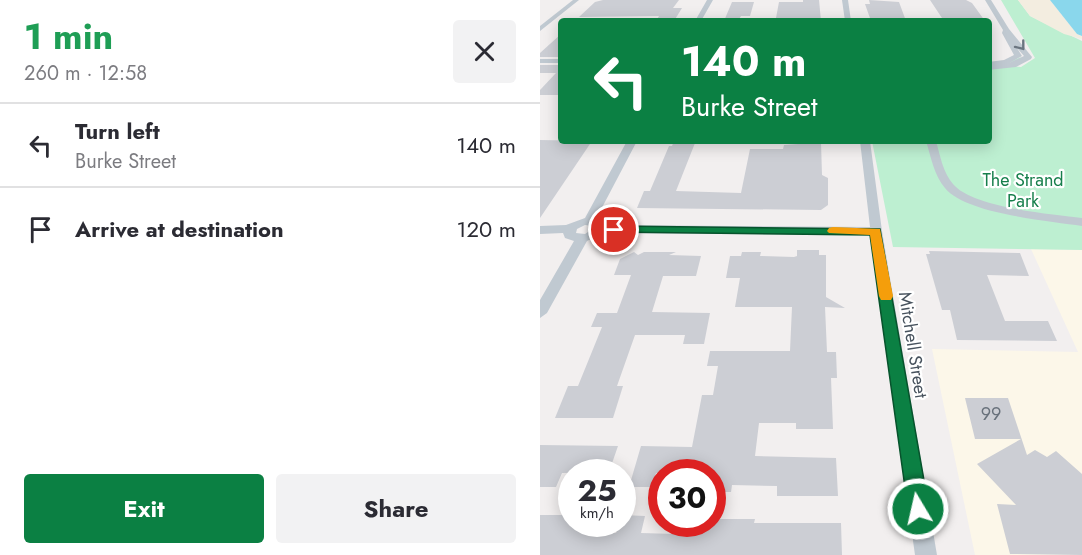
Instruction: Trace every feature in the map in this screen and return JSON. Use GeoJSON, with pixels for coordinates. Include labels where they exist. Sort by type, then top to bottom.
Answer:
{"type":"FeatureCollection","features":[{"type":"Feature","properties":{"kind":"street"},"geometry":{"type":"LineString","coordinates":[[540,29],[576,0]]}},
{"type":"Feature","properties":{"kind":"street"},"geometry":{"type":"LineString","coordinates":[[700,18],[710,0]]}},
{"type":"Feature","properties":{"kind":"street"},"geometry":{"type":"LineString","coordinates":[[845,0],[848,18]]}},
{"type":"Feature","properties":{"kind":"street"},"geometry":{"type":"LineString","coordinates":[[988,0],[1018,56],[992,65]]}},
{"type":"Feature","properties":{"kind":"street"},"geometry":{"type":"LineString","coordinates":[[540,61],[558,61]]}},
{"type":"Feature","properties":{"kind":"street"},"geometry":{"type":"LineString","coordinates":[[589,221],[630,144]]}},
{"type":"Feature","properties":{"kind":"street","name":"Mitchell Street"},"geometry":{"type":"LineString","coordinates":[[865,144],[876,231],[926,555]]}},
{"type":"Feature","properties":{"kind":"street"},"geometry":{"type":"LineString","coordinates":[[932,144],[945,181],[954,192],[963,197],[988,206],[1082,222]]}},
{"type":"Feature","properties":{"kind":"street"},"geometry":{"type":"LineString","coordinates":[[939,144],[951,174],[962,186],[994,199],[1082,215]]}},
{"type":"Feature","properties":{"kind":"street"},"geometry":{"type":"LineString","coordinates":[[540,230],[569,229],[579,223],[589,221],[600,224],[600,229]]}},
{"type":"Feature","properties":{"kind":"street"},"geometry":{"type":"LineString","coordinates":[[569,229],[569,235],[582,238],[595,234],[600,229],[876,231]]}},
{"type":"Feature","properties":{"kind":"street"},"geometry":{"type":"LineString","coordinates":[[540,313],[582,238]]}},
{"type":"Feature","properties":{"kind":"shaded area"},"geometry":{"type":"Polygon","coordinates":[[[1031,249],[1082,250],[1082,555],[975,555],[932,349],[1078,352],[1031,249]]]}},
{"type":"Feature","properties":{"kind":"green space","name":"The Strand Park"},"geometry":{"type":"Polygon","coordinates":[[[1001,0],[1018,0],[1030,16],[1082,41],[1082,250],[893,247],[873,144],[992,144],[992,65],[1021,57],[1019,60],[1003,65],[1021,67],[1035,58],[1001,0]]]}},
{"type":"Feature","properties":{"kind":"sand"},"geometry":{"type":"Polygon","coordinates":[[[1018,0],[1050,0],[1077,34],[1082,36],[1082,39],[1064,34],[1030,16],[1018,0]]]}},
{"type":"Feature","properties":{"kind":"water"},"geometry":{"type":"Polygon","coordinates":[[[1050,0],[1082,0],[1082,36],[1077,34],[1050,0]]]}},
{"type":"Feature","properties":{"kind":"building"},"geometry":{"type":"Polygon","coordinates":[[[603,0],[679,0],[673,8],[682,8],[676,18],[658,18],[659,16],[579,17],[595,2],[603,0]]]}},
{"type":"Feature","properties":{"kind":"building"},"geometry":{"type":"Polygon","coordinates":[[[803,0],[819,0],[821,18],[776,18],[779,2],[803,2],[803,0]]]}},
{"type":"Feature","properties":{"kind":"building"},"geometry":{"type":"Polygon","coordinates":[[[869,0],[899,2],[905,18],[870,18],[865,4],[870,4],[869,0]]]}},
{"type":"Feature","properties":{"kind":"building"},"geometry":{"type":"Polygon","coordinates":[[[930,0],[966,0],[972,3],[983,18],[942,18],[930,0]]]}},
{"type":"Feature","properties":{"kind":"building"},"geometry":{"type":"Polygon","coordinates":[[[732,2],[754,2],[750,16],[725,18],[732,2]]]}},
{"type":"Feature","properties":{"kind":"building"},"geometry":{"type":"Polygon","coordinates":[[[558,37],[558,57],[540,57],[540,53],[558,37]]]}},
{"type":"Feature","properties":{"kind":"building"},"geometry":{"type":"Polygon","coordinates":[[[540,65],[558,65],[558,95],[540,95],[540,90],[556,73],[540,73],[540,65]]]}},
{"type":"Feature","properties":{"kind":"building"},"geometry":{"type":"Polygon","coordinates":[[[540,140],[558,140],[558,144],[590,144],[540,218],[540,140]]]}},
{"type":"Feature","properties":{"kind":"building"},"geometry":{"type":"Polygon","coordinates":[[[673,144],[695,144],[676,191],[741,193],[750,149],[783,149],[784,145],[821,144],[822,175],[828,178],[828,205],[821,210],[637,208],[644,191],[650,191],[669,146],[673,144]]]}},
{"type":"Feature","properties":{"kind":"building"},"geometry":{"type":"Polygon","coordinates":[[[797,250],[819,250],[819,255],[826,255],[826,297],[845,308],[825,307],[827,352],[836,352],[837,378],[831,378],[833,429],[796,429],[796,423],[759,423],[755,456],[836,458],[838,496],[777,496],[777,486],[732,485],[731,492],[726,492],[726,459],[648,459],[648,487],[636,487],[636,463],[641,446],[692,447],[702,395],[713,395],[718,366],[707,366],[710,351],[790,351],[792,307],[735,307],[740,278],[726,278],[730,256],[741,256],[742,252],[761,252],[760,256],[797,256],[797,250]]]}},
{"type":"Feature","properties":{"kind":"building"},"geometry":{"type":"Polygon","coordinates":[[[929,251],[1020,253],[1029,276],[987,275],[1005,321],[1048,321],[1057,341],[957,340],[950,310],[942,310],[926,254],[930,254],[929,251]]]}},
{"type":"Feature","properties":{"kind":"building"},"geometry":{"type":"Polygon","coordinates":[[[634,252],[638,255],[644,252],[676,252],[669,255],[701,256],[696,276],[663,276],[652,312],[710,313],[704,344],[683,344],[685,335],[635,335],[617,386],[623,386],[613,418],[555,418],[568,386],[578,386],[602,327],[591,327],[597,313],[617,313],[631,275],[614,275],[620,259],[634,252]]]}},
{"type":"Feature","properties":{"kind":"building"},"geometry":{"type":"Polygon","coordinates":[[[965,398],[1008,398],[1027,455],[1035,450],[1047,457],[1056,451],[1082,474],[1082,555],[1010,554],[997,504],[1016,505],[977,464],[1021,439],[975,439],[965,398]]]}},
{"type":"Feature","properties":{"kind":"building"},"geometry":{"type":"Polygon","coordinates":[[[540,445],[618,446],[614,459],[558,459],[556,487],[540,487],[540,445]]]}},
{"type":"Feature","properties":{"kind":"building"},"geometry":{"type":"Polygon","coordinates":[[[540,515],[558,515],[558,537],[636,537],[636,516],[645,516],[641,533],[648,533],[648,537],[726,537],[726,519],[755,519],[754,523],[841,523],[842,555],[540,555],[540,515]]]}},
{"type":"Feature","properties":{"kind":"slow traffic"},"geometry":{"type":"LineString","coordinates":[[833,231],[876,231],[886,296]]}},
{"type":"Feature","properties":{"kind":"route"},"geometry":{"type":"LineString","coordinates":[[614,230],[876,231],[918,509]]}}]}
